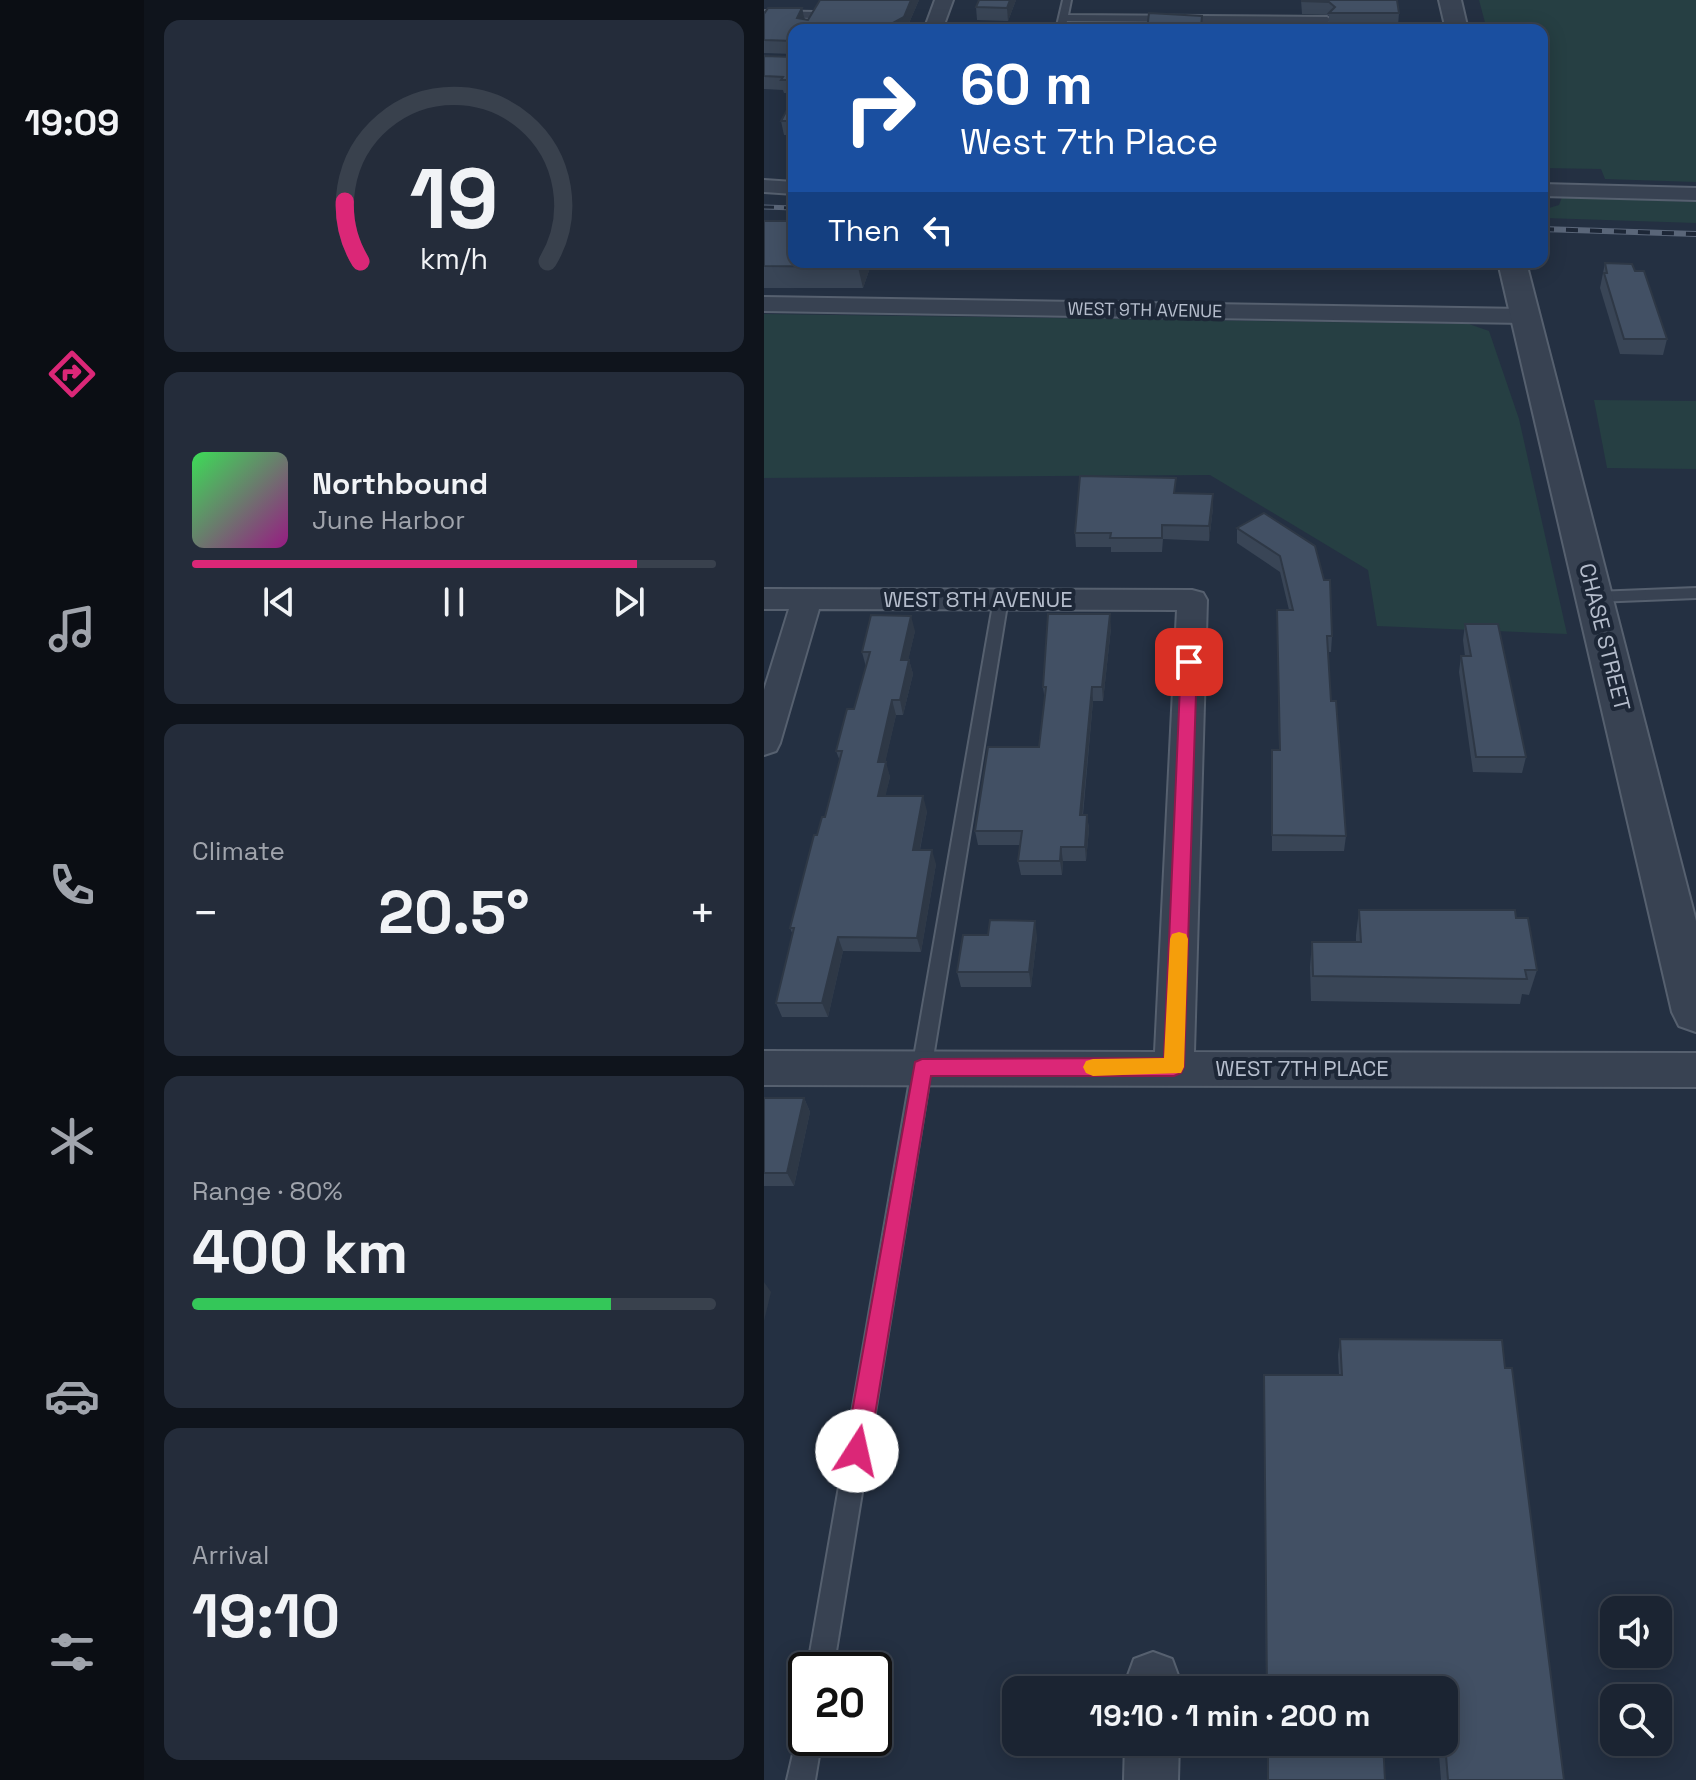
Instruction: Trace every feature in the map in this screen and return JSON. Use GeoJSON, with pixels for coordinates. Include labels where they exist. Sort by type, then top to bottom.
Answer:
{"type":"FeatureCollection","features":[{"type":"Feature","properties":{"kind":"street"},"geometry":{"type":"LineString","coordinates":[[935,24],[944,0]]}},
{"type":"Feature","properties":{"kind":"street"},"geometry":{"type":"LineString","coordinates":[[1450,0],[1456,24]]}},
{"type":"Feature","properties":{"kind":"street"},"geometry":{"type":"LineString","coordinates":[[764,186],[788,188]]}},
{"type":"Feature","properties":{"kind":"street"},"geometry":{"type":"LineString","coordinates":[[1548,190],[1696,194]]}},
{"type":"Feature","properties":{"kind":"street","name":"CHASE STREET"},"geometry":{"type":"LineString","coordinates":[[1513,268],[1595,597],[1684,912],[1696,1012]]}},
{"type":"Feature","properties":{"kind":"street","name":"WEST 9TH AVENUE"},"geometry":{"type":"LineString","coordinates":[[764,304],[1525,316]]}},
{"type":"Feature","properties":{"kind":"street","name":"WEST 8TH AVENUE"},"geometry":{"type":"LineString","coordinates":[[764,599],[1192,600],[1174,1067]]}},
{"type":"Feature","properties":{"kind":"street"},"geometry":{"type":"LineString","coordinates":[[764,743],[807,599]]}},
{"type":"Feature","properties":{"kind":"street","name":"WEST 7TH PLACE"},"geometry":{"type":"LineString","coordinates":[[764,1068],[1696,1070]]}},
{"type":"Feature","properties":{"kind":"street"},"geometry":{"type":"LineString","coordinates":[[1151,1780],[1152,1756]]}},
{"type":"Feature","properties":{"kind":"lane"},"geometry":{"type":"LineString","coordinates":[[1062,24],[1067,0]]}},
{"type":"Feature","properties":{"kind":"lane"},"geometry":{"type":"LineString","coordinates":[[764,14],[818,11],[810,24]]}},
{"type":"Feature","properties":{"kind":"lane"},"geometry":{"type":"LineString","coordinates":[[1063,18],[1327,20]]}},
{"type":"Feature","properties":{"kind":"lane"},"geometry":{"type":"LineString","coordinates":[[1595,597],[1696,593]]}},
{"type":"Feature","properties":{"kind":"lane"},"geometry":{"type":"LineString","coordinates":[[823,1652],[1001,599]]}},
{"type":"Feature","properties":{"kind":"lane"},"geometry":{"type":"LineString","coordinates":[[801,1780],[806,1756]]}},
{"type":"Feature","properties":{"kind":"green space"},"geometry":{"type":"Polygon","coordinates":[[[1479,0],[1696,0],[1696,182],[1605,179],[1601,169],[1548,168],[1548,24],[1485,24],[1479,0]]]}},
{"type":"Feature","properties":{"kind":"green space"},"geometry":{"type":"Polygon","coordinates":[[[1562,197],[1696,202],[1696,223],[1548,218],[1549,208],[1559,205],[1562,197]]]}},
{"type":"Feature","properties":{"kind":"green space"},"geometry":{"type":"Polygon","coordinates":[[[764,314],[1469,324],[1489,331],[1519,419],[1567,634],[1377,626],[1368,570],[1210,475],[764,478],[764,314]]]}},
{"type":"Feature","properties":{"kind":"green space"},"geometry":{"type":"Polygon","coordinates":[[[1594,400],[1696,401],[1696,469],[1607,468],[1594,400]]]}},
{"type":"Feature","properties":{"kind":"building"},"geometry":{"type":"Polygon","coordinates":[[[820,0],[911,0],[904,17],[891,24],[788,24],[788,41],[764,40],[764,14],[768,8],[802,8],[797,18],[808,20],[820,0]]]}},
{"type":"Feature","properties":{"kind":"building"},"geometry":{"type":"Polygon","coordinates":[[[979,0],[1010,0],[1007,8],[976,7],[979,0]]]}},
{"type":"Feature","properties":{"kind":"building"},"geometry":{"type":"Polygon","coordinates":[[[1302,0],[1397,0],[1399,13],[1329,13],[1335,7],[1329,2],[1302,0]]]}},
{"type":"Feature","properties":{"kind":"building"},"geometry":{"type":"Polygon","coordinates":[[[1149,13],[1202,16],[1201,24],[1148,24],[1149,13]]]}},
{"type":"Feature","properties":{"kind":"building"},"geometry":{"type":"Polygon","coordinates":[[[764,56],[788,57],[788,80],[764,76],[764,56]]]}},
{"type":"Feature","properties":{"kind":"building"},"geometry":{"type":"Polygon","coordinates":[[[788,108],[788,121],[781,121],[788,108]]]}},
{"type":"Feature","properties":{"kind":"building"},"geometry":{"type":"Polygon","coordinates":[[[764,221],[788,221],[788,266],[764,266],[764,221]]]}},
{"type":"Feature","properties":{"kind":"building"},"geometry":{"type":"Polygon","coordinates":[[[1605,263],[1632,264],[1635,271],[1644,271],[1667,339],[1624,339],[1604,273],[1607,273],[1605,263]]]}},
{"type":"Feature","properties":{"kind":"building"},"geometry":{"type":"Polygon","coordinates":[[[1080,476],[1176,478],[1174,493],[1213,494],[1209,526],[1162,525],[1162,538],[1110,538],[1111,533],[1075,533],[1080,476]]]}},
{"type":"Feature","properties":{"kind":"building"},"geometry":{"type":"Polygon","coordinates":[[[1264,513],[1315,546],[1324,580],[1330,580],[1332,636],[1327,636],[1331,701],[1336,701],[1346,836],[1272,835],[1272,750],[1280,750],[1277,610],[1293,610],[1280,556],[1237,528],[1264,513]]]}},
{"type":"Feature","properties":{"kind":"building"},"geometry":{"type":"Polygon","coordinates":[[[1048,614],[1110,614],[1102,687],[1092,687],[1080,815],[1087,815],[1085,847],[1061,847],[1060,861],[1018,861],[1022,831],[975,831],[988,747],[1039,747],[1046,687],[1043,687],[1048,614]]]}},
{"type":"Feature","properties":{"kind":"building"},"geometry":{"type":"Polygon","coordinates":[[[871,615],[911,616],[901,660],[909,660],[900,700],[892,700],[878,762],[886,762],[878,796],[923,796],[913,850],[932,850],[917,938],[838,937],[822,1003],[776,1003],[794,928],[790,928],[814,835],[817,835],[822,817],[825,817],[842,751],[836,751],[847,709],[854,709],[870,652],[862,652],[871,615]]]}},
{"type":"Feature","properties":{"kind":"building"},"geometry":{"type":"Polygon","coordinates":[[[1465,624],[1498,624],[1526,757],[1476,757],[1461,656],[1471,656],[1465,624]]]}},
{"type":"Feature","properties":{"kind":"building"},"geometry":{"type":"Polygon","coordinates":[[[1359,910],[1515,910],[1516,918],[1528,918],[1537,970],[1525,970],[1527,979],[1313,976],[1312,942],[1361,942],[1359,910]]]}},
{"type":"Feature","properties":{"kind":"building"},"geometry":{"type":"Polygon","coordinates":[[[990,920],[1035,921],[1029,972],[957,972],[963,935],[988,935],[990,920]]]}},
{"type":"Feature","properties":{"kind":"building"},"geometry":{"type":"Polygon","coordinates":[[[764,1098],[804,1098],[787,1173],[764,1173],[764,1098]]]}},
{"type":"Feature","properties":{"kind":"building"},"geometry":{"type":"Polygon","coordinates":[[[1340,1339],[1502,1340],[1505,1368],[1512,1368],[1564,1780],[1448,1780],[1446,1756],[1458,1756],[1458,1676],[1267,1676],[1264,1375],[1342,1375],[1340,1339]]]}},
{"type":"Feature","properties":{"kind":"building"},"geometry":{"type":"Polygon","coordinates":[[[1268,1756],[1384,1756],[1385,1780],[1268,1780],[1268,1756]]]}},
{"type":"Feature","properties":{"kind":"railway"},"geometry":{"type":"LineString","coordinates":[[764,207],[788,208]]}},
{"type":"Feature","properties":{"kind":"railway"},"geometry":{"type":"LineString","coordinates":[[1548,229],[1696,234]]}},
{"type":"Feature","properties":{"kind":"slow traffic"},"geometry":{"type":"LineString","coordinates":[[1093,1067],[1174,1067],[1179,939]]}},
{"type":"Feature","properties":{"kind":"route"},"geometry":{"type":"LineString","coordinates":[[857,1451],[922,1068],[1174,1067],[1189,662]]}}]}
